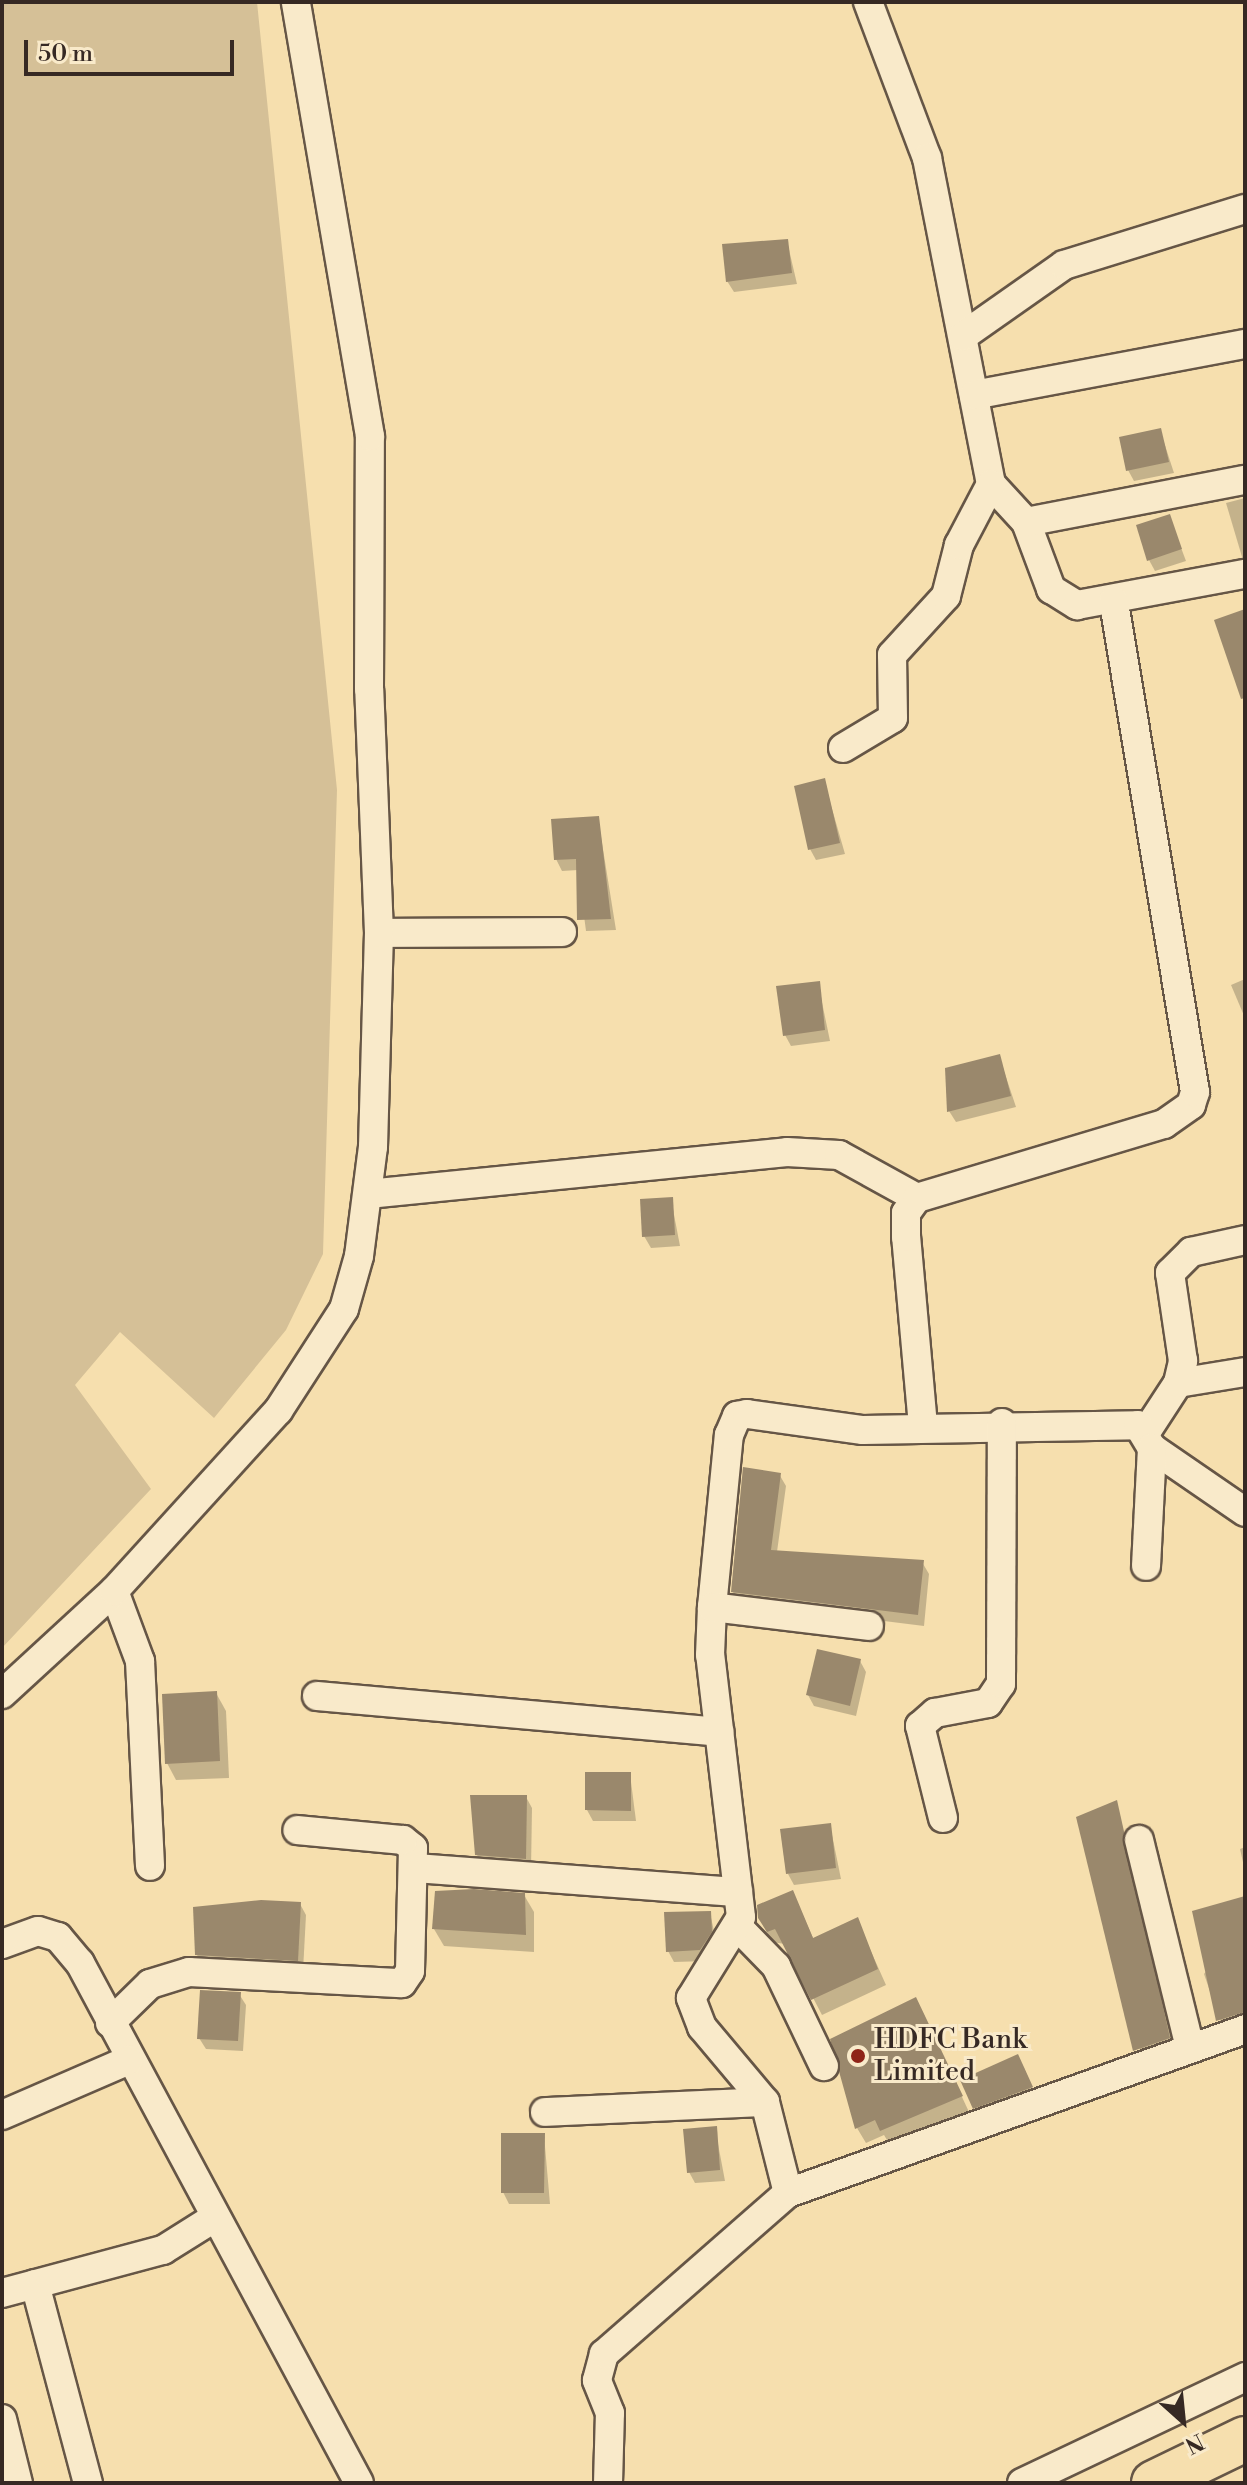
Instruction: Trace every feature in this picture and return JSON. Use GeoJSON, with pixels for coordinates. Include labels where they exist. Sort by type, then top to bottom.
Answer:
{"type":"FeatureCollection","features":[{"type":"Feature","properties":{"kind":"highway"},"geometry":{"type":"LineString","coordinates":[[1154,2483],[1245,2439]]}},
{"type":"Feature","properties":{"kind":"street"},"geometry":{"type":"LineString","coordinates":[[2,1694],[114,1591],[315,1361],[344,1309],[368,1194],[379,933],[369,689],[370,436],[296,2]]}},
{"type":"Feature","properties":{"kind":"street"},"geometry":{"type":"LineString","coordinates":[[868,2],[927,158],[991,484],[1026,522],[1062,599],[1114,601],[1245,574]]}},
{"type":"Feature","properties":{"kind":"street"},"geometry":{"type":"LineString","coordinates":[[963,336],[1064,265],[1245,209]]}},
{"type":"Feature","properties":{"kind":"street"},"geometry":{"type":"LineString","coordinates":[[974,395],[1245,344]]}},
{"type":"Feature","properties":{"kind":"street"},"geometry":{"type":"LineString","coordinates":[[1026,522],[1245,480]]}},
{"type":"Feature","properties":{"kind":"street"},"geometry":{"type":"LineString","coordinates":[[843,748],[893,718],[892,655],[946,596],[959,545],[991,484]]}},
{"type":"Feature","properties":{"kind":"street"},"geometry":{"type":"LineString","coordinates":[[923,1426],[906,1237],[906,1213],[917,1198],[1164,1124],[1191,1105],[1195,1092],[1114,601]]}},
{"type":"Feature","properties":{"kind":"street"},"geometry":{"type":"LineString","coordinates":[[379,933],[562,932]]}},
{"type":"Feature","properties":{"kind":"street"},"geometry":{"type":"LineString","coordinates":[[368,1194],[787,1152],[839,1155],[917,1198]]}},
{"type":"Feature","properties":{"kind":"street"},"geometry":{"type":"LineString","coordinates":[[1146,1566],[1149,1440],[1178,1383],[1182,1337],[1170,1273],[1191,1252],[1245,1240]]}},
{"type":"Feature","properties":{"kind":"street"},"geometry":{"type":"LineString","coordinates":[[1178,1383],[1245,1372]]}},
{"type":"Feature","properties":{"kind":"street"},"geometry":{"type":"LineString","coordinates":[[824,2066],[776,1966],[740,1929],[719,1732],[712,1607],[729,1435],[737,1416],[863,1430],[1002,1423],[1126,1422],[1245,1512]]}},
{"type":"Feature","properties":{"kind":"street"},"geometry":{"type":"LineString","coordinates":[[943,1818],[920,1726],[935,1713],[988,1703],[1001,1684],[1002,1423]]}},
{"type":"Feature","properties":{"kind":"street"},"geometry":{"type":"LineString","coordinates":[[114,1591],[140,1661],[150,1866]]}},
{"type":"Feature","properties":{"kind":"street"},"geometry":{"type":"LineString","coordinates":[[712,1607],[869,1626]]}},
{"type":"Feature","properties":{"kind":"street"},"geometry":{"type":"LineString","coordinates":[[317,1696],[719,1732]]}},
{"type":"Feature","properties":{"kind":"street"},"geometry":{"type":"LineString","coordinates":[[110,2023],[150,1984],[189,1972],[402,1983],[410,1971],[416,1868],[403,1840],[297,1830]]}},
{"type":"Feature","properties":{"kind":"street"},"geometry":{"type":"LineString","coordinates":[[1139,1840],[1189,2043]]}},
{"type":"Feature","properties":{"kind":"street"},"geometry":{"type":"LineString","coordinates":[[416,1868],[738,1892]]}},
{"type":"Feature","properties":{"kind":"street"},"geometry":{"type":"LineString","coordinates":[[740,1929],[696,1985],[693,2011],[765,2102],[788,2193]]}},
{"type":"Feature","properties":{"kind":"street"},"geometry":{"type":"LineString","coordinates":[[2,1944],[38,1931],[58,1937],[110,2023],[359,2483]]}},
{"type":"Feature","properties":{"kind":"street"},"geometry":{"type":"LineString","coordinates":[[608,2483],[610,2413],[597,2380],[604,2354],[788,2193],[1189,2043],[1245,2029]]}},
{"type":"Feature","properties":{"kind":"street"},"geometry":{"type":"LineString","coordinates":[[2,2115],[129,2060]]}},
{"type":"Feature","properties":{"kind":"street"},"geometry":{"type":"LineString","coordinates":[[545,2112],[765,2102]]}},
{"type":"Feature","properties":{"kind":"street"},"geometry":{"type":"LineString","coordinates":[[2,2293],[163,2250],[214,2218]]}},
{"type":"Feature","properties":{"kind":"street"},"geometry":{"type":"LineString","coordinates":[[35,2284],[88,2483]]}},
{"type":"Feature","properties":{"kind":"street"},"geometry":{"type":"LineString","coordinates":[[1022,2483],[1245,2377]]}},
{"type":"Feature","properties":{"kind":"street"},"geometry":{"type":"LineString","coordinates":[[2,2419],[18,2483]]}},
{"type":"Feature","properties":{"kind":"shaded area"},"geometry":{"type":"Polygon","coordinates":[[[2,2],[257,2],[337,790],[323,1254],[286,1330],[214,1418],[120,1332],[75,1385],[151,1489],[2,1648],[2,2]]]}},
{"type":"Feature","properties":{"kind":"building"},"geometry":{"type":"Polygon","coordinates":[[[788,239],[792,273],[726,282],[722,244],[788,239]]]}},
{"type":"Feature","properties":{"kind":"building"},"geometry":{"type":"Polygon","coordinates":[[[1161,428],[1169,462],[1126,471],[1119,437],[1161,428]]]}},
{"type":"Feature","properties":{"kind":"building"},"geometry":{"type":"Polygon","coordinates":[[[1170,514],[1182,549],[1147,561],[1136,525],[1170,514]]]}},
{"type":"Feature","properties":{"kind":"building"},"geometry":{"type":"Polygon","coordinates":[[[1245,609],[1245,698],[1241,699],[1214,620],[1245,609]]]}},
{"type":"Feature","properties":{"kind":"building"},"geometry":{"type":"Polygon","coordinates":[[[825,778],[840,843],[808,850],[794,786],[825,778]]]}},
{"type":"Feature","properties":{"kind":"building"},"geometry":{"type":"Polygon","coordinates":[[[599,816],[611,919],[577,920],[576,859],[554,860],[551,819],[599,816]]]}},
{"type":"Feature","properties":{"kind":"building"},"geometry":{"type":"Polygon","coordinates":[[[820,981],[825,1030],[783,1036],[776,986],[820,981]]]}},
{"type":"Feature","properties":{"kind":"building"},"geometry":{"type":"Polygon","coordinates":[[[1000,1054],[1011,1096],[947,1112],[945,1068],[1000,1054]]]}},
{"type":"Feature","properties":{"kind":"building"},"geometry":{"type":"Polygon","coordinates":[[[673,1197],[675,1235],[642,1237],[640,1199],[673,1197]]]}},
{"type":"Feature","properties":{"kind":"building"},"geometry":{"type":"Polygon","coordinates":[[[743,1467],[781,1473],[771,1550],[924,1560],[918,1615],[731,1592],[743,1467]]]}},
{"type":"Feature","properties":{"kind":"building"},"geometry":{"type":"Polygon","coordinates":[[[817,1649],[861,1659],[850,1706],[806,1695],[817,1649]]]}},
{"type":"Feature","properties":{"kind":"building"},"geometry":{"type":"Polygon","coordinates":[[[217,1691],[220,1761],[165,1764],[162,1694],[217,1691]]]}},
{"type":"Feature","properties":{"kind":"building"},"geometry":{"type":"Polygon","coordinates":[[[585,1772],[631,1772],[631,1811],[585,1810],[585,1772]]]}},
{"type":"Feature","properties":{"kind":"building"},"geometry":{"type":"Polygon","coordinates":[[[470,1795],[527,1795],[526,1859],[475,1855],[470,1795]]]}},
{"type":"Feature","properties":{"kind":"building"},"geometry":{"type":"Polygon","coordinates":[[[1117,1800],[1170,2038],[1133,2051],[1076,1817],[1117,1800]]]}},
{"type":"Feature","properties":{"kind":"building"},"geometry":{"type":"Polygon","coordinates":[[[831,1823],[836,1868],[786,1874],[780,1829],[831,1823]]]}},
{"type":"Feature","properties":{"kind":"building"},"geometry":{"type":"Polygon","coordinates":[[[474,1889],[525,1893],[526,1935],[432,1929],[435,1891],[474,1889]]]}},
{"type":"Feature","properties":{"kind":"building"},"geometry":{"type":"Polygon","coordinates":[[[793,1890],[813,1938],[858,1917],[878,1969],[811,2000],[775,1929],[767,1932],[758,1918],[757,1905],[793,1890]]]}},
{"type":"Feature","properties":{"kind":"building"},"geometry":{"type":"Polygon","coordinates":[[[1245,1896],[1245,2012],[1216,2021],[1192,1911],[1245,1896]]]}},
{"type":"Feature","properties":{"kind":"building"},"geometry":{"type":"Polygon","coordinates":[[[261,1900],[301,1902],[298,1961],[195,1955],[193,1907],[261,1900]]]}},
{"type":"Feature","properties":{"kind":"building"},"geometry":{"type":"Polygon","coordinates":[[[711,1911],[712,1932],[700,1950],[666,1952],[664,1912],[711,1911]]]}},
{"type":"Feature","properties":{"kind":"building"},"geometry":{"type":"Polygon","coordinates":[[[200,1990],[241,1992],[238,2041],[197,2039],[200,1990]]]}},
{"type":"Feature","properties":{"kind":"building"},"geometry":{"type":"Polygon","coordinates":[[[916,1997],[963,2096],[880,2131],[875,2120],[855,2129],[830,2039],[916,1997]]]}},
{"type":"Feature","properties":{"kind":"building"},"geometry":{"type":"Polygon","coordinates":[[[1018,2054],[1033,2087],[973,2109],[960,2080],[1018,2054]]]}},
{"type":"Feature","properties":{"kind":"building"},"geometry":{"type":"Polygon","coordinates":[[[717,2126],[720,2170],[687,2173],[683,2129],[717,2126]]]}},
{"type":"Feature","properties":{"kind":"building"},"geometry":{"type":"Polygon","coordinates":[[[501,2133],[545,2133],[544,2193],[501,2193],[501,2133]]]}},
{"type":"Feature","properties":{"kind":"place","name":"HDFC Bank Limited"},"geometry":{"type":"Point","coordinates":[858,2056]}}]}
